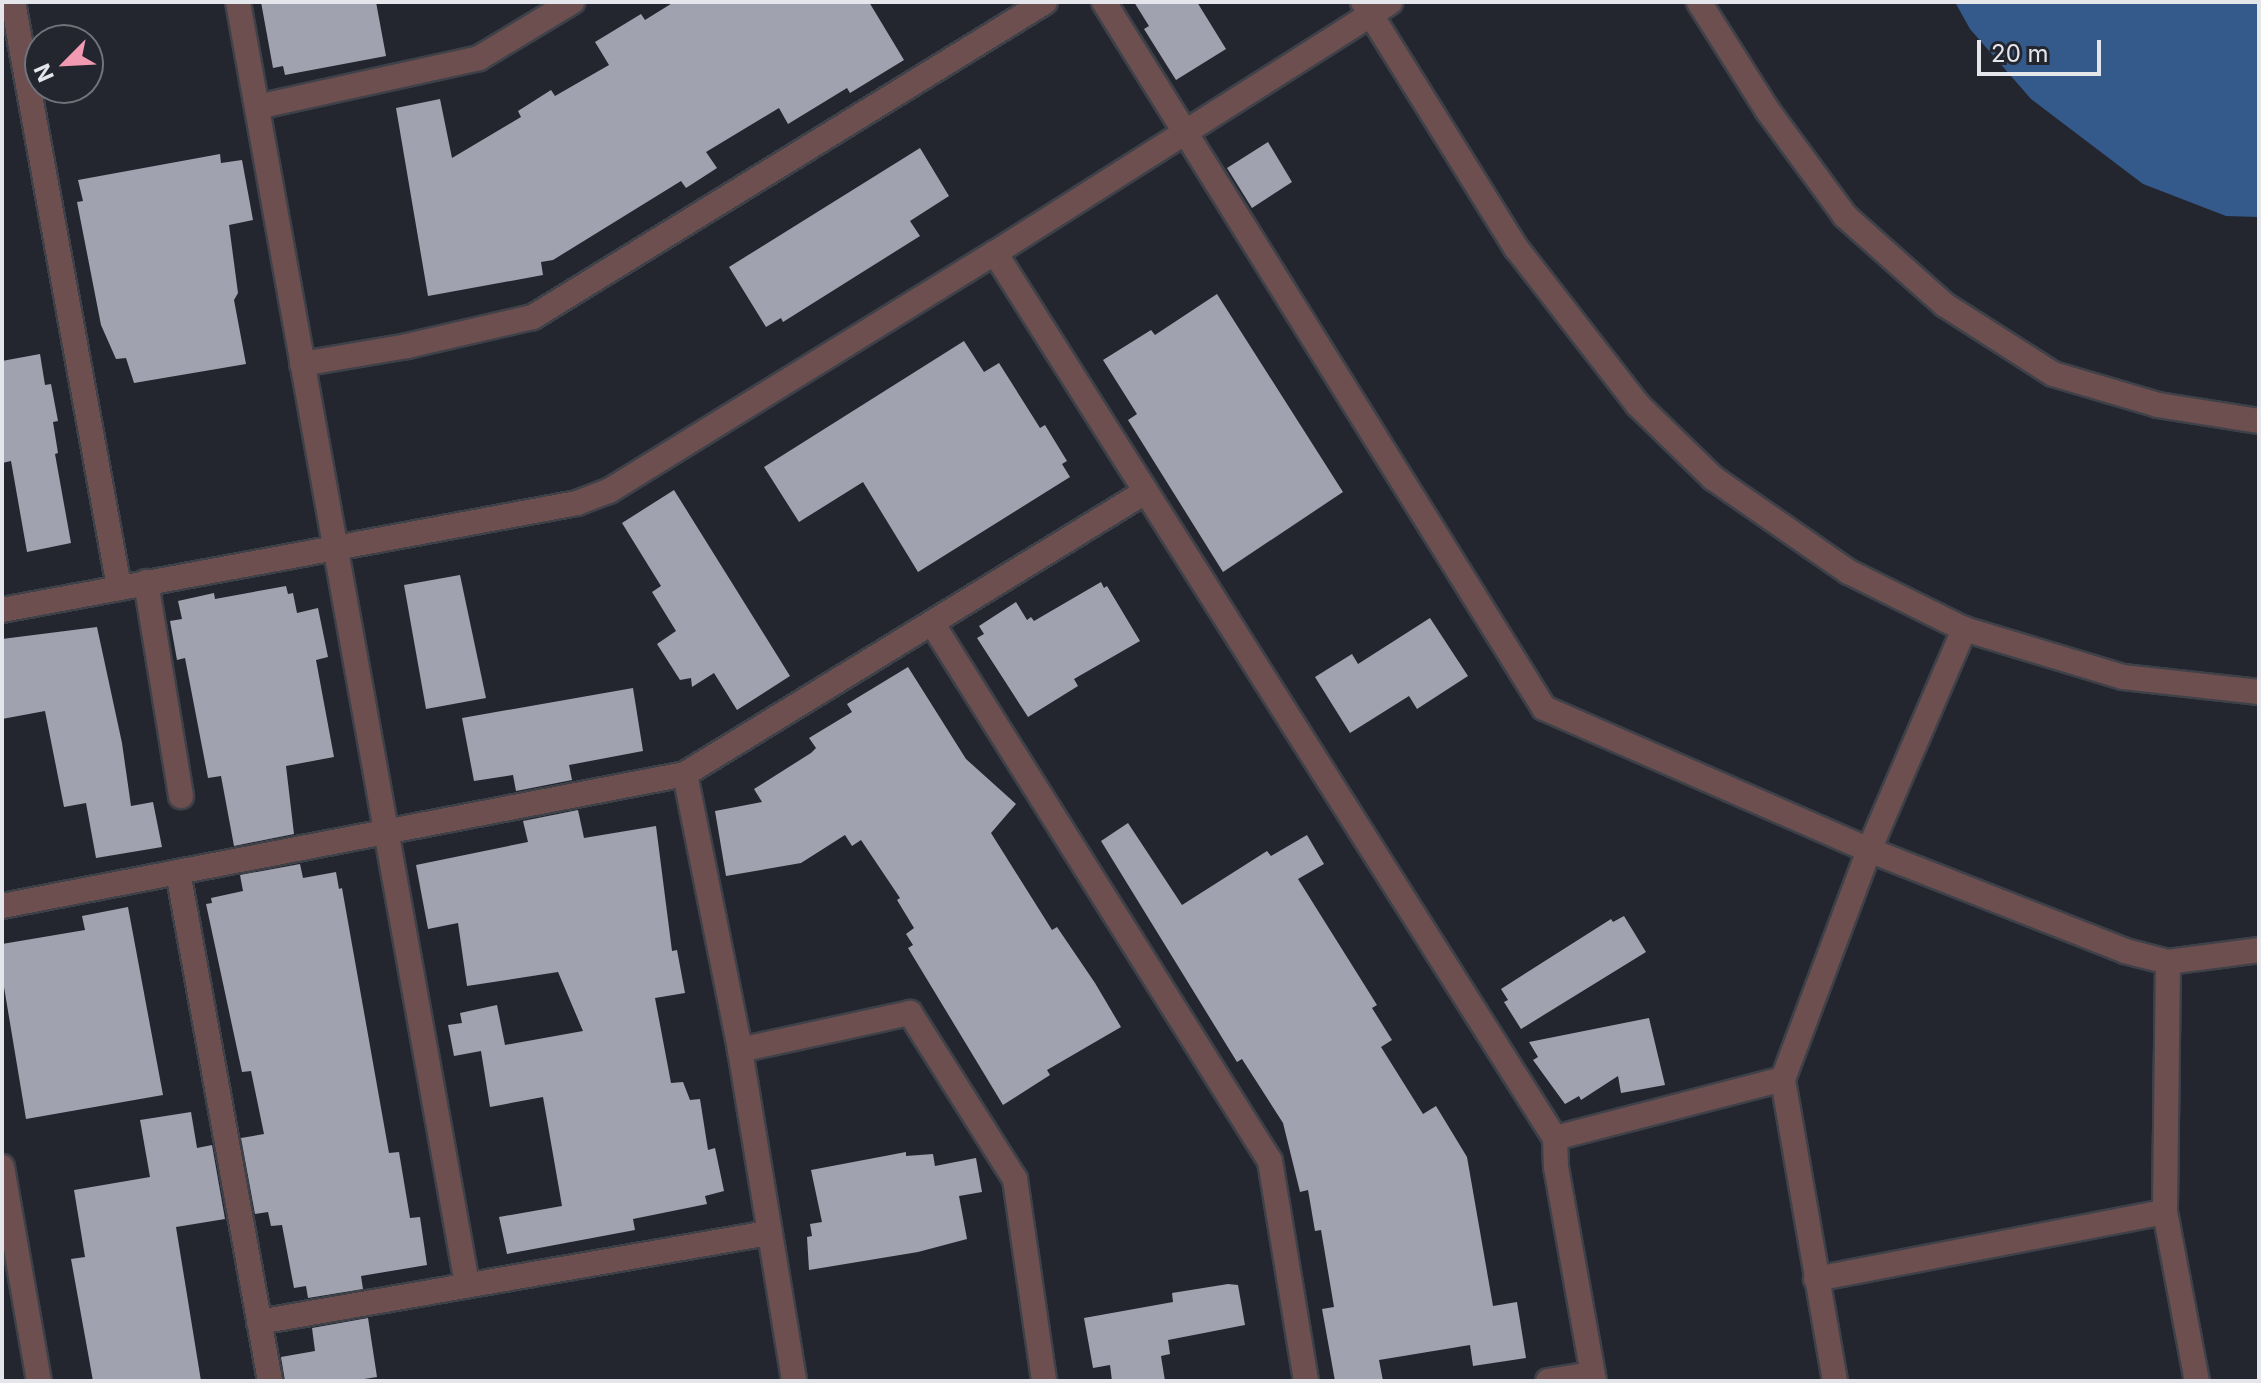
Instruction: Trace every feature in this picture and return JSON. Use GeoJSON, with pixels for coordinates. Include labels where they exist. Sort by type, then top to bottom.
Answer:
{"type":"FeatureCollection","features":[{"type":"Feature","properties":{"kind":"street"},"geometry":{"type":"LineString","coordinates":[[13,2],[119,587]]}},
{"type":"Feature","properties":{"kind":"street"},"geometry":{"type":"LineString","coordinates":[[238,2],[467,1284]]}},
{"type":"Feature","properties":{"kind":"street"},"geometry":{"type":"LineString","coordinates":[[257,107],[479,58],[572,2]]}},
{"type":"Feature","properties":{"kind":"street"},"geometry":{"type":"LineString","coordinates":[[302,364],[407,346],[533,317],[1045,2]]}},
{"type":"Feature","properties":{"kind":"street"},"geometry":{"type":"LineString","coordinates":[[1104,2],[1544,708],[1869,850],[2125,951],[2168,962],[2259,950]]}},
{"type":"Feature","properties":{"kind":"street"},"geometry":{"type":"LineString","coordinates":[[1699,2],[1768,111],[1845,216],[1945,305],[2053,374],[2158,405],[2259,421]]}},
{"type":"Feature","properties":{"kind":"street"},"geometry":{"type":"LineString","coordinates":[[2,610],[577,503],[609,491],[995,253],[1375,6],[1517,249],[1638,405],[1713,478],[1818,553],[1964,629],[2123,677],[2259,692]]}},
{"type":"Feature","properties":{"kind":"street"},"geometry":{"type":"LineString","coordinates":[[995,253],[1555,1138],[1556,1167],[1593,1377],[1548,1381]]}},
{"type":"Feature","properties":{"kind":"street"},"geometry":{"type":"LineString","coordinates":[[2,906],[685,774],[1145,492]]}},
{"type":"Feature","properties":{"kind":"street"},"geometry":{"type":"LineString","coordinates":[[146,582],[181,796]]}},
{"type":"Feature","properties":{"kind":"street"},"geometry":{"type":"LineString","coordinates":[[932,623],[1270,1161],[1306,1381]]}},
{"type":"Feature","properties":{"kind":"street"},"geometry":{"type":"LineString","coordinates":[[1835,1381],[1783,1079],[1869,850],[1964,629]]}},
{"type":"Feature","properties":{"kind":"street"},"geometry":{"type":"LineString","coordinates":[[685,774],[740,1050],[794,1381]]}},
{"type":"Feature","properties":{"kind":"street"},"geometry":{"type":"LineString","coordinates":[[178,872],[270,1381]]}},
{"type":"Feature","properties":{"kind":"street"},"geometry":{"type":"LineString","coordinates":[[2168,962],[2165,1212],[2197,1381]]}},
{"type":"Feature","properties":{"kind":"street"},"geometry":{"type":"LineString","coordinates":[[740,1050],[910,1013],[1015,1179],[1044,1381]]}},
{"type":"Feature","properties":{"kind":"street"},"geometry":{"type":"LineString","coordinates":[[1555,1138],[1783,1079]]}},
{"type":"Feature","properties":{"kind":"street"},"geometry":{"type":"LineString","coordinates":[[2,1167],[39,1381]]}},
{"type":"Feature","properties":{"kind":"street"},"geometry":{"type":"LineString","coordinates":[[1816,1279],[2165,1212]]}},
{"type":"Feature","properties":{"kind":"street"},"geometry":{"type":"LineString","coordinates":[[259,1322],[768,1233]]}},
{"type":"Feature","properties":{"kind":"water"},"geometry":{"type":"Polygon","coordinates":[[[1955,2],[2259,2],[2259,217],[2226,216],[2143,184],[2031,99],[1970,29],[1955,2]]]}},
{"type":"Feature","properties":{"kind":"building"},"geometry":{"type":"Polygon","coordinates":[[[261,2],[376,2],[386,56],[285,75],[283,66],[273,68],[261,2]]]}},
{"type":"Feature","properties":{"kind":"building"},"geometry":{"type":"Polygon","coordinates":[[[674,2],[869,2],[904,60],[850,93],[847,88],[788,124],[779,108],[706,152],[717,168],[686,188],[681,181],[553,260],[541,262],[543,275],[428,296],[396,108],[440,99],[452,158],[521,117],[518,111],[551,90],[555,96],[609,65],[595,42],[641,14],[645,20],[674,2]]]}},
{"type":"Feature","properties":{"kind":"building"},"geometry":{"type":"Polygon","coordinates":[[[1134,2],[1197,2],[1226,49],[1176,80],[1144,29],[1149,26],[1134,2]]]}},
{"type":"Feature","properties":{"kind":"building"},"geometry":{"type":"Polygon","coordinates":[[[1268,142],[1292,182],[1252,208],[1227,168],[1268,142]]]}},
{"type":"Feature","properties":{"kind":"building"},"geometry":{"type":"Polygon","coordinates":[[[920,148],[949,196],[910,221],[920,236],[783,322],[781,318],[766,327],[729,267],[920,148]]]}},
{"type":"Feature","properties":{"kind":"building"},"geometry":{"type":"Polygon","coordinates":[[[220,154],[221,163],[242,160],[253,220],[229,225],[238,293],[234,300],[246,364],[134,383],[126,358],[116,359],[101,325],[77,202],[83,201],[78,180],[220,154]]]}},
{"type":"Feature","properties":{"kind":"building"},"geometry":{"type":"Polygon","coordinates":[[[1217,294],[1343,492],[1223,572],[1128,420],[1137,414],[1103,360],[1151,330],[1155,335],[1217,294]]]}},
{"type":"Feature","properties":{"kind":"building"},"geometry":{"type":"Polygon","coordinates":[[[964,341],[984,372],[999,363],[1040,428],[1045,425],[1067,461],[1062,464],[1070,477],[918,572],[863,482],[799,522],[764,467],[964,341]]]}},
{"type":"Feature","properties":{"kind":"building"},"geometry":{"type":"Polygon","coordinates":[[[40,354],[45,385],[51,384],[58,421],[53,422],[58,453],[55,454],[71,543],[27,552],[11,461],[2,463],[2,361],[40,354]]]}},
{"type":"Feature","properties":{"kind":"building"},"geometry":{"type":"Polygon","coordinates":[[[674,490],[790,676],[737,710],[714,673],[692,687],[691,678],[680,680],[657,644],[676,631],[652,592],[661,586],[622,523],[674,490]]]}},
{"type":"Feature","properties":{"kind":"building"},"geometry":{"type":"Polygon","coordinates":[[[460,575],[486,698],[426,709],[404,585],[460,575]]]}},
{"type":"Feature","properties":{"kind":"building"},"geometry":{"type":"Polygon","coordinates":[[[1101,582],[1104,588],[1107,586],[1140,641],[1074,679],[1078,686],[1028,717],[977,638],[984,634],[979,626],[1016,602],[1027,620],[1031,617],[1034,621],[1101,582]]]}},
{"type":"Feature","properties":{"kind":"building"},"geometry":{"type":"Polygon","coordinates":[[[286,586],[288,594],[293,593],[297,613],[318,608],[328,657],[316,660],[334,757],[286,766],[294,834],[234,846],[221,776],[208,778],[185,658],[177,660],[170,621],[182,619],[178,601],[214,593],[215,599],[286,586]]]}},
{"type":"Feature","properties":{"kind":"building"},"geometry":{"type":"Polygon","coordinates":[[[1430,618],[1468,676],[1417,709],[1409,696],[1350,733],[1315,677],[1352,654],[1358,664],[1430,618]]]}},
{"type":"Feature","properties":{"kind":"building"},"geometry":{"type":"Polygon","coordinates":[[[97,627],[122,743],[131,806],[153,802],[162,847],[96,858],[86,803],[64,807],[45,711],[2,719],[2,639],[97,627]]]}},
{"type":"Feature","properties":{"kind":"building"},"geometry":{"type":"Polygon","coordinates":[[[908,667],[966,759],[1016,804],[991,833],[1052,930],[1057,927],[1121,1027],[1047,1070],[1050,1075],[1003,1105],[908,948],[913,945],[906,934],[914,928],[897,900],[900,898],[861,840],[852,846],[845,835],[801,863],[726,876],[715,811],[762,802],[754,789],[811,753],[816,748],[809,738],[852,712],[847,704],[908,667]]]}},
{"type":"Feature","properties":{"kind":"building"},"geometry":{"type":"Polygon","coordinates":[[[633,688],[643,751],[569,765],[572,780],[516,791],[513,775],[474,781],[462,718],[633,688]]]}},
{"type":"Feature","properties":{"kind":"building"},"geometry":{"type":"Polygon","coordinates":[[[578,810],[584,838],[656,826],[672,951],[677,950],[685,993],[655,998],[671,1083],[683,1082],[690,1100],[700,1099],[708,1150],[715,1148],[724,1191],[705,1196],[707,1204],[633,1219],[635,1230],[507,1254],[499,1217],[562,1206],[543,1097],[490,1107],[481,1051],[454,1056],[448,1025],[462,1023],[460,1013],[497,1005],[505,1045],[583,1031],[558,972],[467,986],[458,923],[428,929],[416,865],[528,842],[523,821],[578,810]]]}},
{"type":"Feature","properties":{"kind":"building"},"geometry":{"type":"Polygon","coordinates":[[[1128,823],[1182,905],[1267,851],[1271,856],[1307,835],[1324,864],[1298,879],[1377,1005],[1372,1008],[1392,1040],[1381,1047],[1423,1114],[1436,1106],[1467,1157],[1493,1306],[1517,1302],[1526,1358],[1473,1366],[1470,1345],[1379,1360],[1383,1381],[1335,1381],[1322,1309],[1334,1307],[1321,1230],[1315,1231],[1308,1190],[1300,1192],[1283,1123],[1242,1059],[1237,1062],[1101,841],[1128,823]]]}},
{"type":"Feature","properties":{"kind":"building"},"geometry":{"type":"Polygon","coordinates":[[[300,864],[303,878],[336,872],[339,889],[342,888],[389,1153],[399,1152],[410,1218],[420,1217],[427,1265],[361,1276],[363,1289],[308,1298],[306,1286],[294,1288],[282,1225],[271,1226],[268,1212],[255,1214],[241,1138],[264,1134],[251,1071],[242,1072],[206,904],[212,903],[211,898],[243,891],[240,875],[300,864]]]}},
{"type":"Feature","properties":{"kind":"building"},"geometry":{"type":"Polygon","coordinates":[[[128,907],[163,1095],[26,1119],[2,975],[2,944],[85,930],[82,916],[128,907]]]}},
{"type":"Feature","properties":{"kind":"building"},"geometry":{"type":"Polygon","coordinates":[[[1624,916],[1646,952],[1521,1029],[1504,1002],[1508,1000],[1501,989],[1611,919],[1613,922],[1624,916]]]}},
{"type":"Feature","properties":{"kind":"building"},"geometry":{"type":"Polygon","coordinates":[[[1649,1018],[1665,1085],[1621,1093],[1618,1076],[1581,1100],[1579,1096],[1565,1104],[1533,1060],[1538,1057],[1529,1042],[1649,1018]]]}},
{"type":"Feature","properties":{"kind":"building"},"geometry":{"type":"Polygon","coordinates":[[[191,1112],[197,1148],[212,1145],[225,1219],[176,1227],[201,1381],[93,1381],[71,1259],[85,1257],[74,1190],[150,1177],[140,1120],[191,1112]]]}},
{"type":"Feature","properties":{"kind":"building"},"geometry":{"type":"Polygon","coordinates":[[[906,1152],[906,1156],[933,1154],[935,1166],[976,1158],[982,1192],[959,1196],[967,1239],[918,1252],[809,1270],[807,1237],[812,1236],[810,1224],[822,1222],[811,1170],[906,1152]]]}},
{"type":"Feature","properties":{"kind":"building"},"geometry":{"type":"Polygon","coordinates":[[[1238,1285],[1245,1325],[1168,1340],[1170,1354],[1161,1356],[1165,1381],[1112,1381],[1110,1365],[1093,1368],[1084,1318],[1173,1302],[1172,1293],[1238,1285]]]}},
{"type":"Feature","properties":{"kind":"building"},"geometry":{"type":"Polygon","coordinates":[[[368,1318],[377,1377],[351,1381],[285,1381],[281,1357],[315,1351],[312,1328],[368,1318]]]}}]}
